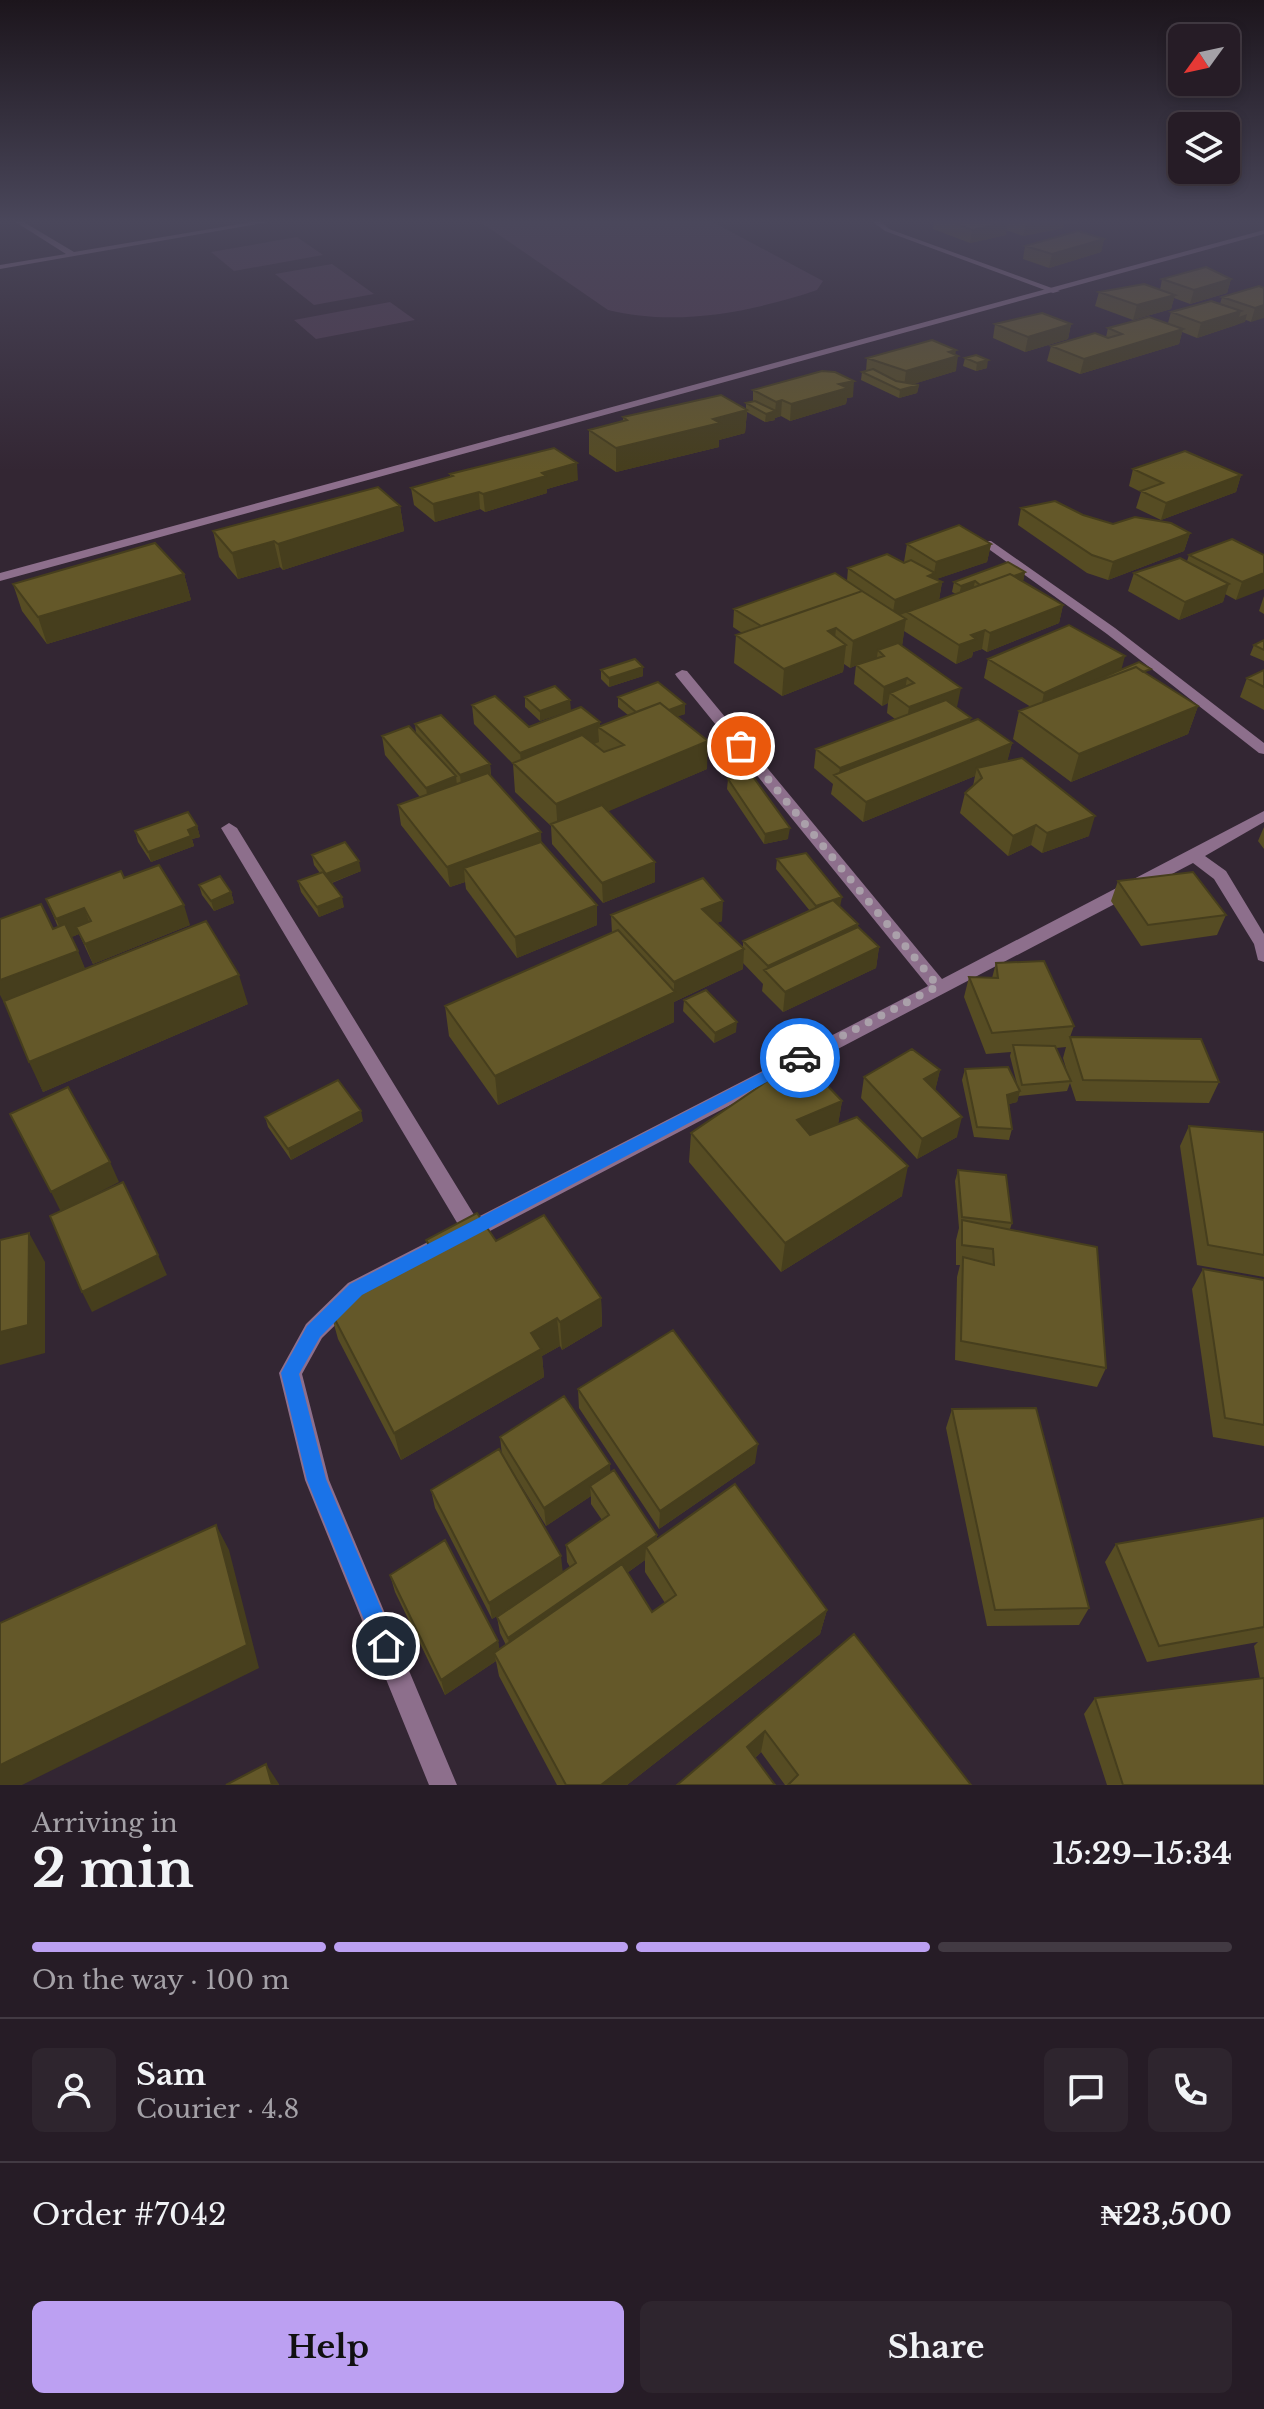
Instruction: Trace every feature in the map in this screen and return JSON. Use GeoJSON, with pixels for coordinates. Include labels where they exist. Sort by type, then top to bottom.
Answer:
{"type":"FeatureCollection","features":[{"type":"Feature","properties":{"kind":"street"},"geometry":{"type":"LineString","coordinates":[[0,577],[1007,304]]}},
{"type":"Feature","properties":{"kind":"street"},"geometry":{"type":"LineString","coordinates":[[987,543],[1111,631],[1264,750]]}},
{"type":"Feature","properties":{"kind":"street"},"geometry":{"type":"LineString","coordinates":[[682,674],[938,986]]}},
{"type":"Feature","properties":{"kind":"street"},"geometry":{"type":"LineString","coordinates":[[443,1785],[317,1480],[290,1373],[314,1331],[356,1290],[1194,856],[1264,816]]}},
{"type":"Feature","properties":{"kind":"street"},"geometry":{"type":"LineString","coordinates":[[229,828],[472,1229]]}},
{"type":"Feature","properties":{"kind":"street"},"geometry":{"type":"LineString","coordinates":[[1194,856],[1220,875],[1262,944],[1264,956]]}},
{"type":"Feature","properties":{"kind":"shaded area"},"geometry":{"type":"Polygon","coordinates":[[[378,304],[393,304],[415,320],[316,339],[294,320],[378,304]]]}},
{"type":"Feature","properties":{"kind":"shaded area"},"geometry":{"type":"Polygon","coordinates":[[[600,304],[768,304],[687,317],[634,315],[608,310],[600,304]]]}},
{"type":"Feature","properties":{"kind":"building"},"geometry":{"type":"Polygon","coordinates":[[[1199,304],[1221,304],[1241,311],[1201,323],[1171,312],[1199,304]]]}},
{"type":"Feature","properties":{"kind":"building"},"geometry":{"type":"Polygon","coordinates":[[[1244,304],[1264,304],[1255,308],[1244,304]]]}},
{"type":"Feature","properties":{"kind":"building"},"geometry":{"type":"Polygon","coordinates":[[[1042,313],[1071,324],[1028,337],[995,324],[1042,313]]]}},
{"type":"Feature","properties":{"kind":"building"},"geometry":{"type":"Polygon","coordinates":[[[1149,317],[1183,329],[1084,359],[1051,346],[1095,333],[1108,338],[1122,334],[1108,328],[1149,317]]]}},
{"type":"Feature","properties":{"kind":"building"},"geometry":{"type":"Polygon","coordinates":[[[932,340],[956,350],[949,352],[958,356],[906,371],[867,358],[932,340]]]}},
{"type":"Feature","properties":{"kind":"building"},"geometry":{"type":"Polygon","coordinates":[[[976,355],[988,360],[977,363],[965,358],[976,355]]]}},
{"type":"Feature","properties":{"kind":"building"},"geometry":{"type":"Polygon","coordinates":[[[873,369],[896,381],[919,385],[900,390],[862,372],[873,369]]]}},
{"type":"Feature","properties":{"kind":"building"},"geometry":{"type":"Polygon","coordinates":[[[822,371],[835,372],[854,381],[839,384],[848,388],[791,404],[782,400],[776,402],[753,390],[822,371]]]}},
{"type":"Feature","properties":{"kind":"building"},"geometry":{"type":"Polygon","coordinates":[[[721,395],[747,410],[713,419],[720,423],[616,448],[589,430],[627,420],[623,417],[721,395]]]}},
{"type":"Feature","properties":{"kind":"building"},"geometry":{"type":"Polygon","coordinates":[[[755,401],[776,411],[766,414],[746,403],[755,401]]]}},
{"type":"Feature","properties":{"kind":"building"},"geometry":{"type":"Polygon","coordinates":[[[554,448],[577,463],[542,473],[546,476],[483,494],[479,492],[433,504],[411,488],[453,476],[450,474],[554,448]]]}},
{"type":"Feature","properties":{"kind":"building"},"geometry":{"type":"Polygon","coordinates":[[[1185,451],[1241,475],[1166,503],[1141,491],[1163,483],[1133,469],[1185,451]]]}},
{"type":"Feature","properties":{"kind":"building"},"geometry":{"type":"Polygon","coordinates":[[[378,487],[400,506],[278,544],[274,541],[232,553],[213,531],[378,487]]]}},
{"type":"Feature","properties":{"kind":"building"},"geometry":{"type":"Polygon","coordinates":[[[1055,501],[1083,515],[1113,524],[1135,517],[1171,523],[1190,533],[1113,562],[1092,555],[1021,508],[1055,501]]]}},
{"type":"Feature","properties":{"kind":"building"},"geometry":{"type":"Polygon","coordinates":[[[959,525],[991,544],[936,562],[907,544],[959,525]]]}},
{"type":"Feature","properties":{"kind":"building"},"geometry":{"type":"Polygon","coordinates":[[[1232,539],[1264,555],[1264,573],[1242,582],[1189,555],[1232,539]]]}},
{"type":"Feature","properties":{"kind":"building"},"geometry":{"type":"Polygon","coordinates":[[[155,543],[184,574],[38,617],[13,584],[155,543]]]}},
{"type":"Feature","properties":{"kind":"building"},"geometry":{"type":"Polygon","coordinates":[[[887,554],[904,563],[911,560],[935,573],[928,576],[942,582],[895,600],[848,568],[887,554]]]}},
{"type":"Feature","properties":{"kind":"building"},"geometry":{"type":"Polygon","coordinates":[[[1180,558],[1229,584],[1185,602],[1134,573],[1180,558]]]}},
{"type":"Feature","properties":{"kind":"building"},"geometry":{"type":"Polygon","coordinates":[[[1008,562],[1025,572],[980,585],[975,581],[961,586],[954,582],[1008,562]]]}},
{"type":"Feature","properties":{"kind":"building"},"geometry":{"type":"Polygon","coordinates":[[[835,573],[862,591],[761,626],[734,609],[835,573]]]}},
{"type":"Feature","properties":{"kind":"building"},"geometry":{"type":"Polygon","coordinates":[[[1010,574],[1063,605],[990,633],[985,630],[971,635],[976,639],[959,645],[907,612],[1010,574]]]}},
{"type":"Feature","properties":{"kind":"building"},"geometry":{"type":"Polygon","coordinates":[[[862,591],[906,619],[853,641],[836,628],[828,631],[846,645],[784,669],[736,635],[862,591]]]}},
{"type":"Feature","properties":{"kind":"building"},"geometry":{"type":"Polygon","coordinates":[[[1069,625],[1125,656],[1044,693],[988,659],[1069,625]]]}},
{"type":"Feature","properties":{"kind":"building"},"geometry":{"type":"Polygon","coordinates":[[[1264,640],[1264,650],[1254,645],[1264,640]]]}},
{"type":"Feature","properties":{"kind":"building"},"geometry":{"type":"Polygon","coordinates":[[[898,643],[961,688],[909,707],[890,693],[914,683],[907,678],[884,687],[856,665],[884,656],[878,650],[898,643]]]}},
{"type":"Feature","properties":{"kind":"building"},"geometry":{"type":"Polygon","coordinates":[[[635,659],[643,667],[609,678],[601,670],[635,659]]]}},
{"type":"Feature","properties":{"kind":"building"},"geometry":{"type":"Polygon","coordinates":[[[1139,662],[1151,669],[1143,672],[1136,667],[1092,682],[1139,662]]]}},
{"type":"Feature","properties":{"kind":"building"},"geometry":{"type":"Polygon","coordinates":[[[1136,667],[1198,706],[1079,754],[1019,711],[1136,667]]]}},
{"type":"Feature","properties":{"kind":"building"},"geometry":{"type":"Polygon","coordinates":[[[1264,670],[1264,687],[1247,678],[1264,670]]]}},
{"type":"Feature","properties":{"kind":"building"},"geometry":{"type":"Polygon","coordinates":[[[658,682],[685,704],[669,710],[660,703],[636,712],[618,697],[658,682]]]}},
{"type":"Feature","properties":{"kind":"building"},"geometry":{"type":"Polygon","coordinates":[[[555,686],[570,700],[540,711],[525,697],[555,686]]]}},
{"type":"Feature","properties":{"kind":"building"},"geometry":{"type":"Polygon","coordinates":[[[495,696],[529,727],[581,707],[600,722],[520,753],[472,705],[495,696]]]}},
{"type":"Feature","properties":{"kind":"building"},"geometry":{"type":"Polygon","coordinates":[[[946,700],[971,718],[840,768],[816,749],[946,700]]]}},
{"type":"Feature","properties":{"kind":"building"},"geometry":{"type":"Polygon","coordinates":[[[660,703],[708,741],[556,804],[513,763],[582,735],[604,752],[624,745],[598,727],[660,703]]]}},
{"type":"Feature","properties":{"kind":"building"},"geometry":{"type":"Polygon","coordinates":[[[441,715],[490,764],[460,775],[415,724],[441,715]]]}},
{"type":"Feature","properties":{"kind":"building"},"geometry":{"type":"Polygon","coordinates":[[[978,719],[1012,743],[866,802],[834,775],[978,719]]]}},
{"type":"Feature","properties":{"kind":"building"},"geometry":{"type":"Polygon","coordinates":[[[409,726],[456,776],[426,788],[382,736],[409,726]]]}},
{"type":"Feature","properties":{"kind":"building"},"geometry":{"type":"Polygon","coordinates":[[[1022,758],[1095,816],[1047,833],[1036,825],[1013,836],[965,793],[982,778],[977,768],[1022,758]]]}},
{"type":"Feature","properties":{"kind":"building"},"geometry":{"type":"Polygon","coordinates":[[[488,773],[541,832],[447,867],[398,805],[488,773]]]}},
{"type":"Feature","properties":{"kind":"building"},"geometry":{"type":"Polygon","coordinates":[[[751,774],[790,828],[765,834],[728,779],[751,774]]]}},
{"type":"Feature","properties":{"kind":"building"},"geometry":{"type":"Polygon","coordinates":[[[602,805],[655,862],[602,883],[551,824],[602,805]]]}},
{"type":"Feature","properties":{"kind":"building"},"geometry":{"type":"Polygon","coordinates":[[[188,812],[197,826],[188,830],[191,836],[148,852],[135,831],[188,812]]]}},
{"type":"Feature","properties":{"kind":"building"},"geometry":{"type":"Polygon","coordinates":[[[345,842],[359,861],[326,874],[312,855],[345,842]]]}},
{"type":"Feature","properties":{"kind":"building"},"geometry":{"type":"Polygon","coordinates":[[[541,842],[597,905],[515,937],[464,868],[541,842]]]}},
{"type":"Feature","properties":{"kind":"building"},"geometry":{"type":"Polygon","coordinates":[[[806,853],[842,897],[816,906],[777,859],[806,853]]]}},
{"type":"Feature","properties":{"kind":"building"},"geometry":{"type":"Polygon","coordinates":[[[159,865],[184,905],[85,944],[76,927],[91,921],[84,908],[56,919],[46,899],[121,871],[124,878],[159,865]]]}},
{"type":"Feature","properties":{"kind":"building"},"geometry":{"type":"Polygon","coordinates":[[[323,872],[342,897],[317,907],[298,881],[323,872]]]}},
{"type":"Feature","properties":{"kind":"building"},"geometry":{"type":"Polygon","coordinates":[[[1193,872],[1226,915],[1148,925],[1118,881],[1193,872]]]}},
{"type":"Feature","properties":{"kind":"building"},"geometry":{"type":"Polygon","coordinates":[[[220,876],[231,892],[211,901],[199,885],[220,876]]]}},
{"type":"Feature","properties":{"kind":"building"},"geometry":{"type":"Polygon","coordinates":[[[703,878],[723,901],[702,909],[744,949],[674,982],[611,915],[703,878]]]}},
{"type":"Feature","properties":{"kind":"building"},"geometry":{"type":"Polygon","coordinates":[[[833,900],[858,924],[768,966],[743,941],[833,900]]]}},
{"type":"Feature","properties":{"kind":"building"},"geometry":{"type":"Polygon","coordinates":[[[41,904],[53,929],[65,924],[78,951],[0,980],[0,919],[41,904]]]}},
{"type":"Feature","properties":{"kind":"building"},"geometry":{"type":"Polygon","coordinates":[[[206,921],[239,975],[29,1062],[4,1001],[206,921]]]}},
{"type":"Feature","properties":{"kind":"building"},"geometry":{"type":"Polygon","coordinates":[[[858,927],[879,947],[785,992],[764,970],[858,927]]]}},
{"type":"Feature","properties":{"kind":"building"},"geometry":{"type":"Polygon","coordinates":[[[618,930],[675,992],[495,1076],[445,1006],[618,930]]]}},
{"type":"Feature","properties":{"kind":"building"},"geometry":{"type":"Polygon","coordinates":[[[1044,961],[1074,1026],[992,1033],[969,977],[998,978],[996,963],[1044,961]]]}},
{"type":"Feature","properties":{"kind":"building"},"geometry":{"type":"Polygon","coordinates":[[[706,990],[737,1022],[715,1033],[684,1000],[706,990]]]}},
{"type":"Feature","properties":{"kind":"building"},"geometry":{"type":"Polygon","coordinates":[[[1070,1037],[1201,1039],[1219,1082],[1083,1080],[1070,1037]]]}},
{"type":"Feature","properties":{"kind":"building"},"geometry":{"type":"Polygon","coordinates":[[[1013,1045],[1055,1046],[1071,1081],[1022,1085],[1013,1045]]]}},
{"type":"Feature","properties":{"kind":"building"},"geometry":{"type":"Polygon","coordinates":[[[912,1049],[940,1070],[924,1079],[962,1117],[922,1139],[864,1077],[912,1049]]]}},
{"type":"Feature","properties":{"kind":"building"},"geometry":{"type":"Polygon","coordinates":[[[801,1058],[842,1101],[797,1120],[810,1135],[857,1117],[908,1166],[785,1243],[691,1133],[801,1058]]]}},
{"type":"Feature","properties":{"kind":"building"},"geometry":{"type":"Polygon","coordinates":[[[1008,1067],[1020,1091],[1007,1095],[1012,1129],[977,1127],[965,1069],[1008,1067]]]}},
{"type":"Feature","properties":{"kind":"building"},"geometry":{"type":"Polygon","coordinates":[[[338,1080],[361,1111],[288,1149],[265,1117],[338,1080]]]}},
{"type":"Feature","properties":{"kind":"building"},"geometry":{"type":"Polygon","coordinates":[[[68,1087],[110,1162],[51,1192],[10,1114],[68,1087]]]}},
{"type":"Feature","properties":{"kind":"building"},"geometry":{"type":"Polygon","coordinates":[[[1189,1126],[1264,1132],[1264,1255],[1208,1245],[1189,1126]]]}},
{"type":"Feature","properties":{"kind":"building"},"geometry":{"type":"Polygon","coordinates":[[[958,1170],[1006,1175],[1012,1223],[962,1217],[958,1170]]]}},
{"type":"Feature","properties":{"kind":"building"},"geometry":{"type":"Polygon","coordinates":[[[123,1182],[158,1255],[82,1292],[50,1216],[123,1182]]]}},
{"type":"Feature","properties":{"kind":"building"},"geometry":{"type":"Polygon","coordinates":[[[477,1213],[496,1241],[544,1215],[601,1298],[560,1322],[557,1318],[531,1333],[541,1349],[394,1433],[330,1310],[435,1254],[426,1240],[477,1213]]]}},
{"type":"Feature","properties":{"kind":"building"},"geometry":{"type":"Polygon","coordinates":[[[962,1220],[1097,1247],[1106,1368],[961,1341],[963,1257],[994,1265],[993,1249],[962,1245],[962,1220]]]}},
{"type":"Feature","properties":{"kind":"building"},"geometry":{"type":"Polygon","coordinates":[[[29,1233],[28,1325],[0,1332],[0,1240],[29,1233]]]}},
{"type":"Feature","properties":{"kind":"building"},"geometry":{"type":"Polygon","coordinates":[[[1203,1269],[1264,1280],[1264,1425],[1225,1418],[1203,1269]]]}},
{"type":"Feature","properties":{"kind":"building"},"geometry":{"type":"Polygon","coordinates":[[[673,1330],[758,1444],[660,1511],[578,1389],[673,1330]]]}},
{"type":"Feature","properties":{"kind":"building"},"geometry":{"type":"Polygon","coordinates":[[[564,1396],[610,1464],[544,1508],[500,1437],[564,1396]]]}},
{"type":"Feature","properties":{"kind":"building"},"geometry":{"type":"Polygon","coordinates":[[[1036,1408],[1089,1608],[995,1610],[952,1409],[1036,1408]]]}},
{"type":"Feature","properties":{"kind":"building"},"geometry":{"type":"Polygon","coordinates":[[[499,1449],[561,1556],[489,1603],[431,1490],[499,1449]]]}},
{"type":"Feature","properties":{"kind":"building"},"geometry":{"type":"Polygon","coordinates":[[[614,1470],[657,1535],[508,1638],[497,1617],[576,1563],[566,1545],[609,1515],[590,1486],[614,1470]]]}},
{"type":"Feature","properties":{"kind":"building"},"geometry":{"type":"Polygon","coordinates":[[[735,1484],[827,1610],[601,1785],[566,1785],[494,1653],[622,1564],[652,1612],[676,1595],[646,1547],[735,1484]]]}},
{"type":"Feature","properties":{"kind":"building"},"geometry":{"type":"Polygon","coordinates":[[[1264,1518],[1264,1627],[1159,1646],[1116,1544],[1264,1518]]]}},
{"type":"Feature","properties":{"kind":"building"},"geometry":{"type":"Polygon","coordinates":[[[216,1525],[247,1645],[0,1765],[0,1623],[216,1525]]]}},
{"type":"Feature","properties":{"kind":"building"},"geometry":{"type":"Polygon","coordinates":[[[445,1540],[498,1641],[441,1680],[390,1575],[445,1540]]]}},
{"type":"Feature","properties":{"kind":"building"},"geometry":{"type":"Polygon","coordinates":[[[854,1634],[971,1785],[788,1785],[798,1775],[765,1731],[747,1747],[775,1785],[677,1785],[854,1634]]]}},
{"type":"Feature","properties":{"kind":"building"},"geometry":{"type":"Polygon","coordinates":[[[1264,1678],[1264,1785],[1123,1785],[1095,1698],[1264,1678]]]}},
{"type":"Feature","properties":{"kind":"building"},"geometry":{"type":"Polygon","coordinates":[[[266,1764],[272,1785],[226,1785],[266,1764]]]}},
{"type":"Feature","properties":{"kind":"way so far"},"geometry":{"type":"LineString","coordinates":[[741,746],[938,986],[800,1058]]}},
{"type":"Feature","properties":{"kind":"route"},"geometry":{"type":"LineString","coordinates":[[386,1646],[317,1480],[290,1373],[314,1331],[356,1290],[800,1058]]}}]}
